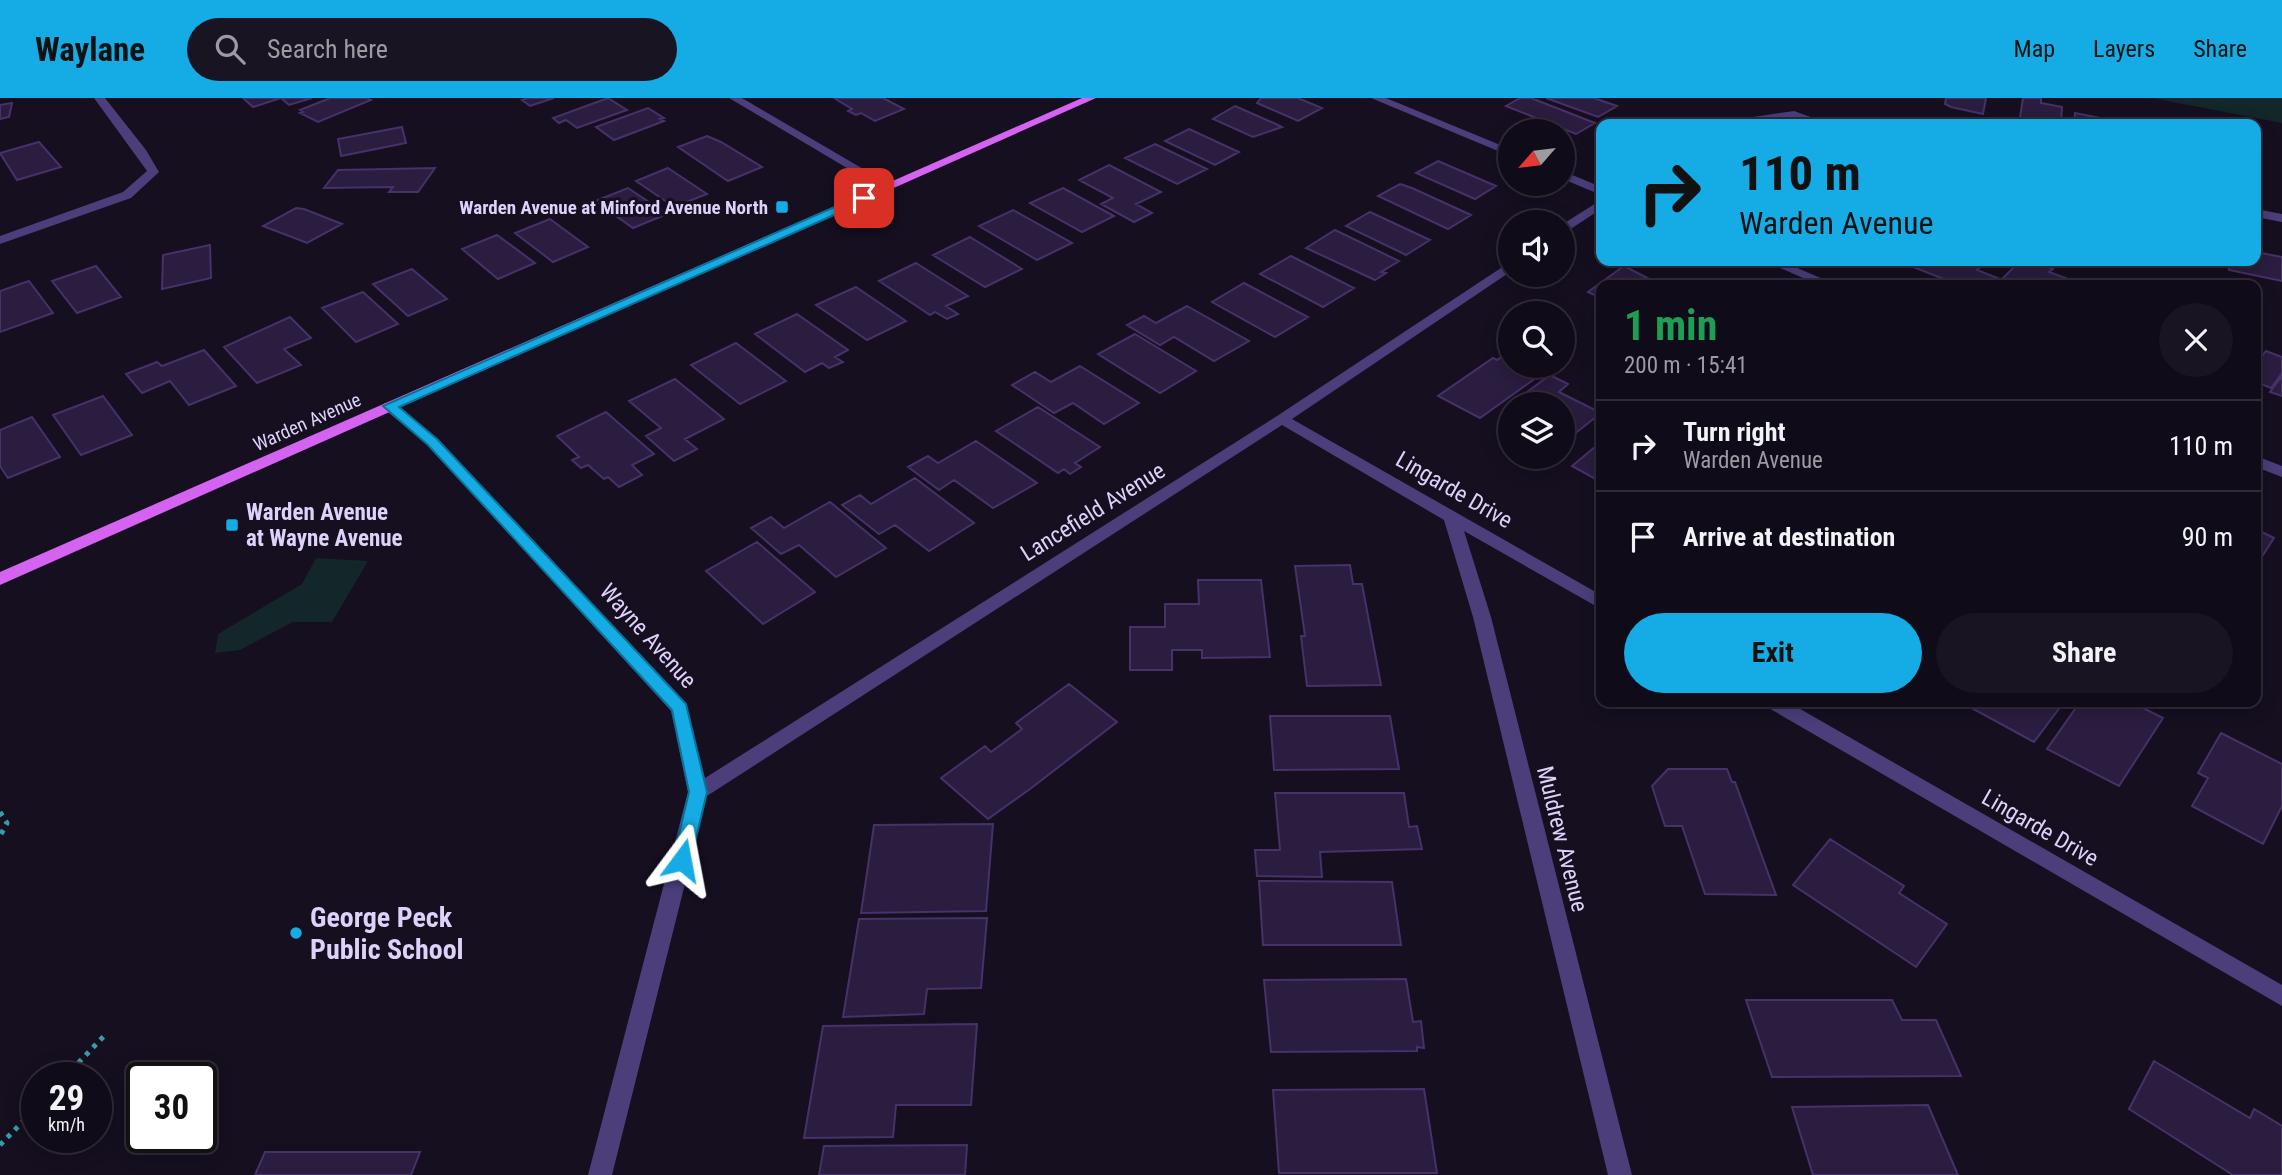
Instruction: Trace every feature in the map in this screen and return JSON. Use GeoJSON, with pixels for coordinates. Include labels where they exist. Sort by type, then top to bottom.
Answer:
{"type":"FeatureCollection","features":[{"type":"Feature","properties":{"kind":"main road","name":"Warden Avenue"},"geometry":{"type":"LineString","coordinates":[[0,579],[1091,98]]}},
{"type":"Feature","properties":{"kind":"street"},"geometry":{"type":"LineString","coordinates":[[0,240],[127,195],[153,172],[142,149],[120,129],[99,98]]}},
{"type":"Feature","properties":{"kind":"street"},"geometry":{"type":"LineString","coordinates":[[734,98],[888,187]]}},
{"type":"Feature","properties":{"kind":"street"},"geometry":{"type":"LineString","coordinates":[[1376,98],[1498,148]]}},
{"type":"Feature","properties":{"kind":"street"},"geometry":{"type":"LineString","coordinates":[[1760,119],[1794,114],[1809,119]]}},
{"type":"Feature","properties":{"kind":"street"},"geometry":{"type":"LineString","coordinates":[[1575,180],[1596,189]]}},
{"type":"Feature","properties":{"kind":"street"},"geometry":{"type":"LineString","coordinates":[[1575,222],[1596,207]]}},
{"type":"Feature","properties":{"kind":"street"},"geometry":{"type":"LineString","coordinates":[[2261,214],[2282,218]]}},
{"type":"Feature","properties":{"kind":"street"},"geometry":{"type":"LineString","coordinates":[[1782,266],[1818,280]]}},
{"type":"Feature","properties":{"kind":"street","name":"Lancefield Avenue"},"geometry":{"type":"LineString","coordinates":[[698,792],[1282,419],[1498,274]]}},
{"type":"Feature","properties":{"kind":"street","name":"Wayne Avenue"},"geometry":{"type":"LineString","coordinates":[[389,406],[433,442],[680,708],[698,792],[600,1175]]}},
{"type":"Feature","properties":{"kind":"street","name":"Lingarde Drive"},"geometry":{"type":"LineString","coordinates":[[1282,419],[1596,600]]}},
{"type":"Feature","properties":{"kind":"street"},"geometry":{"type":"LineString","coordinates":[[2261,463],[2282,472]]}},
{"type":"Feature","properties":{"kind":"street","name":"Muldrew Avenue"},"geometry":{"type":"LineString","coordinates":[[1451,516],[1482,617],[1620,1175]]}},
{"type":"Feature","properties":{"kind":"street","name":"Lingarde Drive"},"geometry":{"type":"LineString","coordinates":[[1782,707],[2282,996]]}},
{"type":"Feature","properties":{"kind":"path"},"geometry":{"type":"LineString","coordinates":[[0,812],[7,823],[0,836]]}},
{"type":"Feature","properties":{"kind":"path"},"geometry":{"type":"LineString","coordinates":[[79,1062],[104,1036]]}},
{"type":"Feature","properties":{"kind":"path"},"geometry":{"type":"LineString","coordinates":[[0,1146],[21,1124]]}},
{"type":"Feature","properties":{"kind":"green space"},"geometry":{"type":"Polygon","coordinates":[[[2152,98],[2282,98],[2282,123],[2152,98]]]}},
{"type":"Feature","properties":{"kind":"green space"},"geometry":{"type":"Polygon","coordinates":[[[316,558],[368,561],[332,622],[293,622],[240,650],[215,653],[218,634],[302,584],[316,558]]]}},
{"type":"Feature","properties":{"kind":"building"},"geometry":{"type":"Polygon","coordinates":[[[243,98],[281,98],[253,107],[243,98]]]}},
{"type":"Feature","properties":{"kind":"building"},"geometry":{"type":"Polygon","coordinates":[[[281,98],[312,98],[289,105],[281,98]]]}},
{"type":"Feature","properties":{"kind":"building"},"geometry":{"type":"Polygon","coordinates":[[[330,98],[371,100],[318,122],[300,113],[303,112],[300,110],[330,98]]]}},
{"type":"Feature","properties":{"kind":"building"},"geometry":{"type":"Polygon","coordinates":[[[554,98],[530,106],[522,100],[554,98]]]}},
{"type":"Feature","properties":{"kind":"building"},"geometry":{"type":"Polygon","coordinates":[[[608,98],[627,110],[577,128],[566,120],[559,123],[553,118],[608,98]]]}},
{"type":"Feature","properties":{"kind":"building"},"geometry":{"type":"Polygon","coordinates":[[[834,98],[883,98],[904,109],[875,121],[861,113],[856,115],[848,111],[852,109],[834,98]]]}},
{"type":"Feature","properties":{"kind":"building"},"geometry":{"type":"Polygon","coordinates":[[[1261,98],[1298,98],[1322,108],[1298,121],[1257,103],[1261,98]]]}},
{"type":"Feature","properties":{"kind":"building"},"geometry":{"type":"Polygon","coordinates":[[[1520,98],[1531,98],[1595,123],[1576,134],[1575,119],[1538,119],[1506,106],[1520,98]]]}},
{"type":"Feature","properties":{"kind":"building"},"geometry":{"type":"Polygon","coordinates":[[[1546,98],[1594,98],[1617,106],[1598,117],[1546,98]]]}},
{"type":"Feature","properties":{"kind":"building"},"geometry":{"type":"Polygon","coordinates":[[[1946,98],[1986,98],[1983,114],[1951,107],[1945,104],[1946,98]]]}},
{"type":"Feature","properties":{"kind":"building"},"geometry":{"type":"Polygon","coordinates":[[[2023,98],[2041,98],[2041,103],[2062,107],[2061,119],[2020,119],[2023,98]]]}},
{"type":"Feature","properties":{"kind":"building"},"geometry":{"type":"Polygon","coordinates":[[[12,103],[9,117],[0,119],[0,105],[12,103]]]}},
{"type":"Feature","properties":{"kind":"building"},"geometry":{"type":"Polygon","coordinates":[[[1235,106],[1282,127],[1253,137],[1213,119],[1235,106]]]}},
{"type":"Feature","properties":{"kind":"building"},"geometry":{"type":"Polygon","coordinates":[[[648,108],[664,118],[660,119],[664,121],[614,140],[596,127],[648,108]]]}},
{"type":"Feature","properties":{"kind":"building"},"geometry":{"type":"Polygon","coordinates":[[[2075,113],[2106,119],[2074,119],[2075,113]]]}},
{"type":"Feature","properties":{"kind":"building"},"geometry":{"type":"Polygon","coordinates":[[[402,127],[406,143],[341,156],[338,139],[402,127]]]}},
{"type":"Feature","properties":{"kind":"building"},"geometry":{"type":"Polygon","coordinates":[[[1189,129],[1239,152],[1215,165],[1165,141],[1189,129]]]}},
{"type":"Feature","properties":{"kind":"building"},"geometry":{"type":"Polygon","coordinates":[[[707,136],[762,167],[728,181],[678,147],[707,136]]]}},
{"type":"Feature","properties":{"kind":"building"},"geometry":{"type":"Polygon","coordinates":[[[39,142],[61,167],[17,180],[0,153],[39,142]]]}},
{"type":"Feature","properties":{"kind":"building"},"geometry":{"type":"Polygon","coordinates":[[[1155,144],[1207,169],[1177,184],[1125,158],[1155,144]]]}},
{"type":"Feature","properties":{"kind":"building"},"geometry":{"type":"Polygon","coordinates":[[[1438,161],[1496,186],[1475,199],[1416,173],[1438,161]]]}},
{"type":"Feature","properties":{"kind":"building"},"geometry":{"type":"Polygon","coordinates":[[[1109,165],[1161,192],[1136,204],[1152,213],[1134,222],[1101,204],[1113,198],[1079,180],[1109,165]]]}},
{"type":"Feature","properties":{"kind":"building"},"geometry":{"type":"Polygon","coordinates":[[[435,168],[418,192],[389,192],[393,187],[324,188],[338,170],[435,168]]]}},
{"type":"Feature","properties":{"kind":"building"},"geometry":{"type":"Polygon","coordinates":[[[668,168],[707,194],[674,207],[636,181],[668,168]]]}},
{"type":"Feature","properties":{"kind":"building"},"geometry":{"type":"Polygon","coordinates":[[[1400,184],[1471,215],[1448,229],[1378,196],[1400,184]]]}},
{"type":"Feature","properties":{"kind":"building"},"geometry":{"type":"Polygon","coordinates":[[[628,188],[667,214],[633,228],[595,201],[628,188]]]}},
{"type":"Feature","properties":{"kind":"building"},"geometry":{"type":"Polygon","coordinates":[[[1063,188],[1114,216],[1082,232],[1030,203],[1063,188]]]}},
{"type":"Feature","properties":{"kind":"building"},"geometry":{"type":"Polygon","coordinates":[[[296,208],[342,224],[307,243],[263,226],[296,208]]]}},
{"type":"Feature","properties":{"kind":"building"},"geometry":{"type":"Polygon","coordinates":[[[1013,210],[1072,243],[1037,260],[979,226],[1013,210]]]}},
{"type":"Feature","properties":{"kind":"building"},"geometry":{"type":"Polygon","coordinates":[[[1370,212],[1430,240],[1406,255],[1346,226],[1370,212]]]}},
{"type":"Feature","properties":{"kind":"building"},"geometry":{"type":"Polygon","coordinates":[[[550,219],[588,247],[553,262],[515,233],[550,219]]]}},
{"type":"Feature","properties":{"kind":"building"},"geometry":{"type":"Polygon","coordinates":[[[1335,230],[1399,261],[1381,272],[1386,273],[1375,280],[1306,248],[1335,230]]]}},
{"type":"Feature","properties":{"kind":"building"},"geometry":{"type":"Polygon","coordinates":[[[497,235],[535,263],[498,279],[462,249],[497,235]]]}},
{"type":"Feature","properties":{"kind":"building"},"geometry":{"type":"Polygon","coordinates":[[[970,237],[1022,269],[985,287],[933,255],[970,237]]]}},
{"type":"Feature","properties":{"kind":"building"},"geometry":{"type":"Polygon","coordinates":[[[210,245],[211,278],[162,289],[163,255],[210,245]]]}},
{"type":"Feature","properties":{"kind":"building"},"geometry":{"type":"Polygon","coordinates":[[[2261,253],[2282,257],[2282,281],[2229,270],[2229,266],[2261,266],[2261,253]]]}},
{"type":"Feature","properties":{"kind":"building"},"geometry":{"type":"Polygon","coordinates":[[[1291,256],[1354,288],[1323,307],[1260,274],[1291,256]]]}},
{"type":"Feature","properties":{"kind":"building"},"geometry":{"type":"Polygon","coordinates":[[[916,263],[968,296],[946,306],[958,314],[947,319],[935,312],[930,315],[879,281],[916,263]]]}},
{"type":"Feature","properties":{"kind":"building"},"geometry":{"type":"Polygon","coordinates":[[[96,266],[121,297],[77,313],[52,281],[96,266]]]}},
{"type":"Feature","properties":{"kind":"building"},"geometry":{"type":"Polygon","coordinates":[[[1624,266],[1651,280],[1605,280],[1624,266]]]}},
{"type":"Feature","properties":{"kind":"building"},"geometry":{"type":"Polygon","coordinates":[[[1981,266],[1977,270],[2000,279],[1946,280],[1913,267],[1981,266]]]}},
{"type":"Feature","properties":{"kind":"building"},"geometry":{"type":"Polygon","coordinates":[[[2015,266],[2045,266],[2053,269],[2049,272],[2071,280],[2005,280],[2002,279],[2015,266]]]}},
{"type":"Feature","properties":{"kind":"building"},"geometry":{"type":"Polygon","coordinates":[[[412,269],[447,299],[408,316],[373,284],[412,269]]]}},
{"type":"Feature","properties":{"kind":"building"},"geometry":{"type":"Polygon","coordinates":[[[29,281],[53,313],[0,332],[0,291],[29,281]]]}},
{"type":"Feature","properties":{"kind":"building"},"geometry":{"type":"Polygon","coordinates":[[[1244,283],[1308,317],[1275,337],[1212,302],[1244,283]]]}},
{"type":"Feature","properties":{"kind":"building"},"geometry":{"type":"Polygon","coordinates":[[[1596,286],[1596,296],[1588,292],[1596,286]]]}},
{"type":"Feature","properties":{"kind":"building"},"geometry":{"type":"Polygon","coordinates":[[[856,287],[906,321],[867,340],[816,305],[856,287]]]}},
{"type":"Feature","properties":{"kind":"building"},"geometry":{"type":"Polygon","coordinates":[[[363,292],[398,324],[356,342],[322,308],[363,292]]]}},
{"type":"Feature","properties":{"kind":"building"},"geometry":{"type":"Polygon","coordinates":[[[1187,306],[1249,341],[1214,361],[1174,337],[1160,345],[1127,325],[1144,316],[1156,323],[1187,306]]]}},
{"type":"Feature","properties":{"kind":"building"},"geometry":{"type":"Polygon","coordinates":[[[797,314],[848,350],[835,357],[843,362],[829,368],[822,363],[805,372],[755,334],[797,314]]]}},
{"type":"Feature","properties":{"kind":"building"},"geometry":{"type":"Polygon","coordinates":[[[290,317],[311,338],[284,349],[301,365],[257,383],[224,347],[290,317]]]}},
{"type":"Feature","properties":{"kind":"building"},"geometry":{"type":"Polygon","coordinates":[[[1135,334],[1196,371],[1160,393],[1098,354],[1135,334]]]}},
{"type":"Feature","properties":{"kind":"building"},"geometry":{"type":"Polygon","coordinates":[[[736,343],[786,381],[740,404],[691,365],[736,343]]]}},
{"type":"Feature","properties":{"kind":"building"},"geometry":{"type":"Polygon","coordinates":[[[204,350],[236,386],[189,405],[170,381],[142,393],[126,374],[157,362],[162,366],[204,350]]]}},
{"type":"Feature","properties":{"kind":"building"},"geometry":{"type":"Polygon","coordinates":[[[2266,351],[2282,357],[2282,373],[2271,388],[2261,384],[2261,358],[2266,351]]]}},
{"type":"Feature","properties":{"kind":"building"},"geometry":{"type":"Polygon","coordinates":[[[1493,358],[1497,360],[1498,378],[1536,378],[1516,392],[1498,392],[1498,405],[1480,418],[1438,396],[1493,358]]]}},
{"type":"Feature","properties":{"kind":"building"},"geometry":{"type":"Polygon","coordinates":[[[1080,366],[1139,403],[1104,424],[1073,403],[1054,413],[1012,385],[1035,372],[1051,382],[1080,366]]]}},
{"type":"Feature","properties":{"kind":"building"},"geometry":{"type":"Polygon","coordinates":[[[2282,376],[2282,396],[2270,392],[2282,376]]]}},
{"type":"Feature","properties":{"kind":"building"},"geometry":{"type":"Polygon","coordinates":[[[1546,378],[1556,378],[1568,384],[1559,392],[1527,392],[1546,378]]]}},
{"type":"Feature","properties":{"kind":"building"},"geometry":{"type":"Polygon","coordinates":[[[675,379],[724,419],[685,439],[697,449],[674,461],[646,436],[661,428],[629,401],[675,379]]]}},
{"type":"Feature","properties":{"kind":"building"},"geometry":{"type":"Polygon","coordinates":[[[103,396],[132,435],[81,455],[53,415],[103,396]]]}},
{"type":"Feature","properties":{"kind":"building"},"geometry":{"type":"Polygon","coordinates":[[[1575,400],[1596,410],[1596,417],[1575,434],[1575,400]]]}},
{"type":"Feature","properties":{"kind":"building"},"geometry":{"type":"Polygon","coordinates":[[[1038,407],[1100,447],[1075,463],[1081,467],[1070,474],[1064,469],[1058,473],[996,431],[1038,407]]]}},
{"type":"Feature","properties":{"kind":"building"},"geometry":{"type":"Polygon","coordinates":[[[606,412],[654,454],[632,465],[642,475],[619,487],[608,477],[604,479],[588,465],[581,468],[572,460],[579,457],[557,436],[606,412]]]}},
{"type":"Feature","properties":{"kind":"building"},"geometry":{"type":"Polygon","coordinates":[[[32,417],[60,457],[8,478],[0,466],[0,430],[32,417]]]}},
{"type":"Feature","properties":{"kind":"building"},"geometry":{"type":"Polygon","coordinates":[[[976,441],[1037,483],[993,508],[954,480],[939,490],[908,467],[928,456],[938,463],[976,441]]]}},
{"type":"Feature","properties":{"kind":"building"},"geometry":{"type":"Polygon","coordinates":[[[1596,446],[1596,479],[1575,468],[1575,464],[1596,446]]]}},
{"type":"Feature","properties":{"kind":"building"},"geometry":{"type":"Polygon","coordinates":[[[915,478],[974,523],[929,551],[895,525],[879,534],[842,505],[860,495],[871,504],[915,478]]]}},
{"type":"Feature","properties":{"kind":"building"},"geometry":{"type":"Polygon","coordinates":[[[830,502],[886,548],[836,577],[799,545],[781,554],[751,528],[771,517],[784,528],[830,502]]]}},
{"type":"Feature","properties":{"kind":"building"},"geometry":{"type":"Polygon","coordinates":[[[2261,532],[2274,538],[2261,558],[2261,532]]]}},
{"type":"Feature","properties":{"kind":"building"},"geometry":{"type":"Polygon","coordinates":[[[757,542],[815,592],[763,624],[706,571],[757,542]]]}},
{"type":"Feature","properties":{"kind":"building"},"geometry":{"type":"Polygon","coordinates":[[[1350,565],[1353,584],[1362,584],[1381,685],[1307,686],[1301,636],[1305,636],[1295,566],[1350,565]]]}},
{"type":"Feature","properties":{"kind":"building"},"geometry":{"type":"Polygon","coordinates":[[[1198,580],[1261,580],[1270,657],[1202,658],[1202,650],[1172,650],[1172,670],[1130,670],[1130,627],[1165,627],[1165,604],[1199,604],[1198,580]]]}},
{"type":"Feature","properties":{"kind":"building"},"geometry":{"type":"Polygon","coordinates":[[[1069,684],[1117,722],[1030,789],[988,819],[941,778],[985,746],[991,752],[1022,729],[1016,723],[1069,684]]]}},
{"type":"Feature","properties":{"kind":"building"},"geometry":{"type":"Polygon","coordinates":[[[1970,707],[2060,707],[2034,742],[1970,707]]]}},
{"type":"Feature","properties":{"kind":"building"},"geometry":{"type":"Polygon","coordinates":[[[2076,707],[2141,707],[2163,718],[2119,786],[2047,749],[2076,707]]]}},
{"type":"Feature","properties":{"kind":"building"},"geometry":{"type":"Polygon","coordinates":[[[1270,716],[1390,716],[1399,769],[1274,770],[1270,716]]]}},
{"type":"Feature","properties":{"kind":"building"},"geometry":{"type":"Polygon","coordinates":[[[2221,733],[2282,764],[2282,806],[2263,844],[2192,806],[2208,778],[2198,773],[2221,733]]]}},
{"type":"Feature","properties":{"kind":"building"},"geometry":{"type":"Polygon","coordinates":[[[1668,769],[1727,769],[1732,782],[1735,782],[1776,895],[1705,894],[1682,826],[1665,826],[1652,786],[1668,769]]]}},
{"type":"Feature","properties":{"kind":"building"},"geometry":{"type":"Polygon","coordinates":[[[1275,793],[1404,793],[1409,827],[1417,826],[1422,849],[1320,852],[1322,877],[1257,876],[1255,850],[1280,850],[1275,793]]]}},
{"type":"Feature","properties":{"kind":"building"},"geometry":{"type":"Polygon","coordinates":[[[993,824],[986,911],[861,913],[874,825],[993,824]]]}},
{"type":"Feature","properties":{"kind":"building"},"geometry":{"type":"Polygon","coordinates":[[[1830,839],[1904,886],[1899,893],[1947,924],[1916,967],[1793,885],[1830,839]]]}},
{"type":"Feature","properties":{"kind":"building"},"geometry":{"type":"Polygon","coordinates":[[[1259,881],[1392,882],[1401,945],[1263,945],[1259,881]]]}},
{"type":"Feature","properties":{"kind":"building"},"geometry":{"type":"Polygon","coordinates":[[[987,918],[981,988],[927,989],[924,1014],[843,1017],[859,919],[987,918]]]}},
{"type":"Feature","properties":{"kind":"building"},"geometry":{"type":"Polygon","coordinates":[[[1406,979],[1413,1022],[1421,1021],[1424,1048],[1417,1047],[1417,1051],[1271,1052],[1264,980],[1406,979]]]}},
{"type":"Feature","properties":{"kind":"building"},"geometry":{"type":"Polygon","coordinates":[[[1746,1000],[1892,1000],[1902,1020],[1936,1020],[1961,1076],[1772,1077],[1746,1000]]]}},
{"type":"Feature","properties":{"kind":"building"},"geometry":{"type":"Polygon","coordinates":[[[977,1024],[971,1105],[896,1105],[893,1137],[804,1138],[823,1026],[977,1024]]]}},
{"type":"Feature","properties":{"kind":"building"},"geometry":{"type":"Polygon","coordinates":[[[2154,1061],[2250,1118],[2254,1109],[2282,1126],[2282,1175],[2233,1175],[2129,1109],[2154,1061]]]}},
{"type":"Feature","properties":{"kind":"building"},"geometry":{"type":"Polygon","coordinates":[[[1424,1089],[1437,1173],[1279,1173],[1273,1090],[1424,1089]]]}},
{"type":"Feature","properties":{"kind":"building"},"geometry":{"type":"Polygon","coordinates":[[[1928,1105],[1958,1175],[1813,1175],[1792,1107],[1928,1105]]]}},
{"type":"Feature","properties":{"kind":"building"},"geometry":{"type":"Polygon","coordinates":[[[967,1145],[965,1175],[819,1175],[824,1146],[967,1145]]]}},
{"type":"Feature","properties":{"kind":"building"},"geometry":{"type":"Polygon","coordinates":[[[265,1152],[420,1152],[411,1175],[255,1175],[265,1152]]]}},
{"type":"Feature","properties":{"kind":"place","name":"Warden Avenue at Minford Avenue North"},"geometry":{"type":"Point","coordinates":[782,207]}},
{"type":"Feature","properties":{"kind":"place","name":"Warden Avenue at Wayne Avenue"},"geometry":{"type":"Point","coordinates":[232,525]}},
{"type":"Feature","properties":{"kind":"place","name":"George Peck Public School"},"geometry":{"type":"Point","coordinates":[296,933]}},
{"type":"Feature","properties":{"kind":"route"},"geometry":{"type":"LineString","coordinates":[[682,860],[698,792],[680,708],[433,442],[389,406],[864,198]]}}]}
